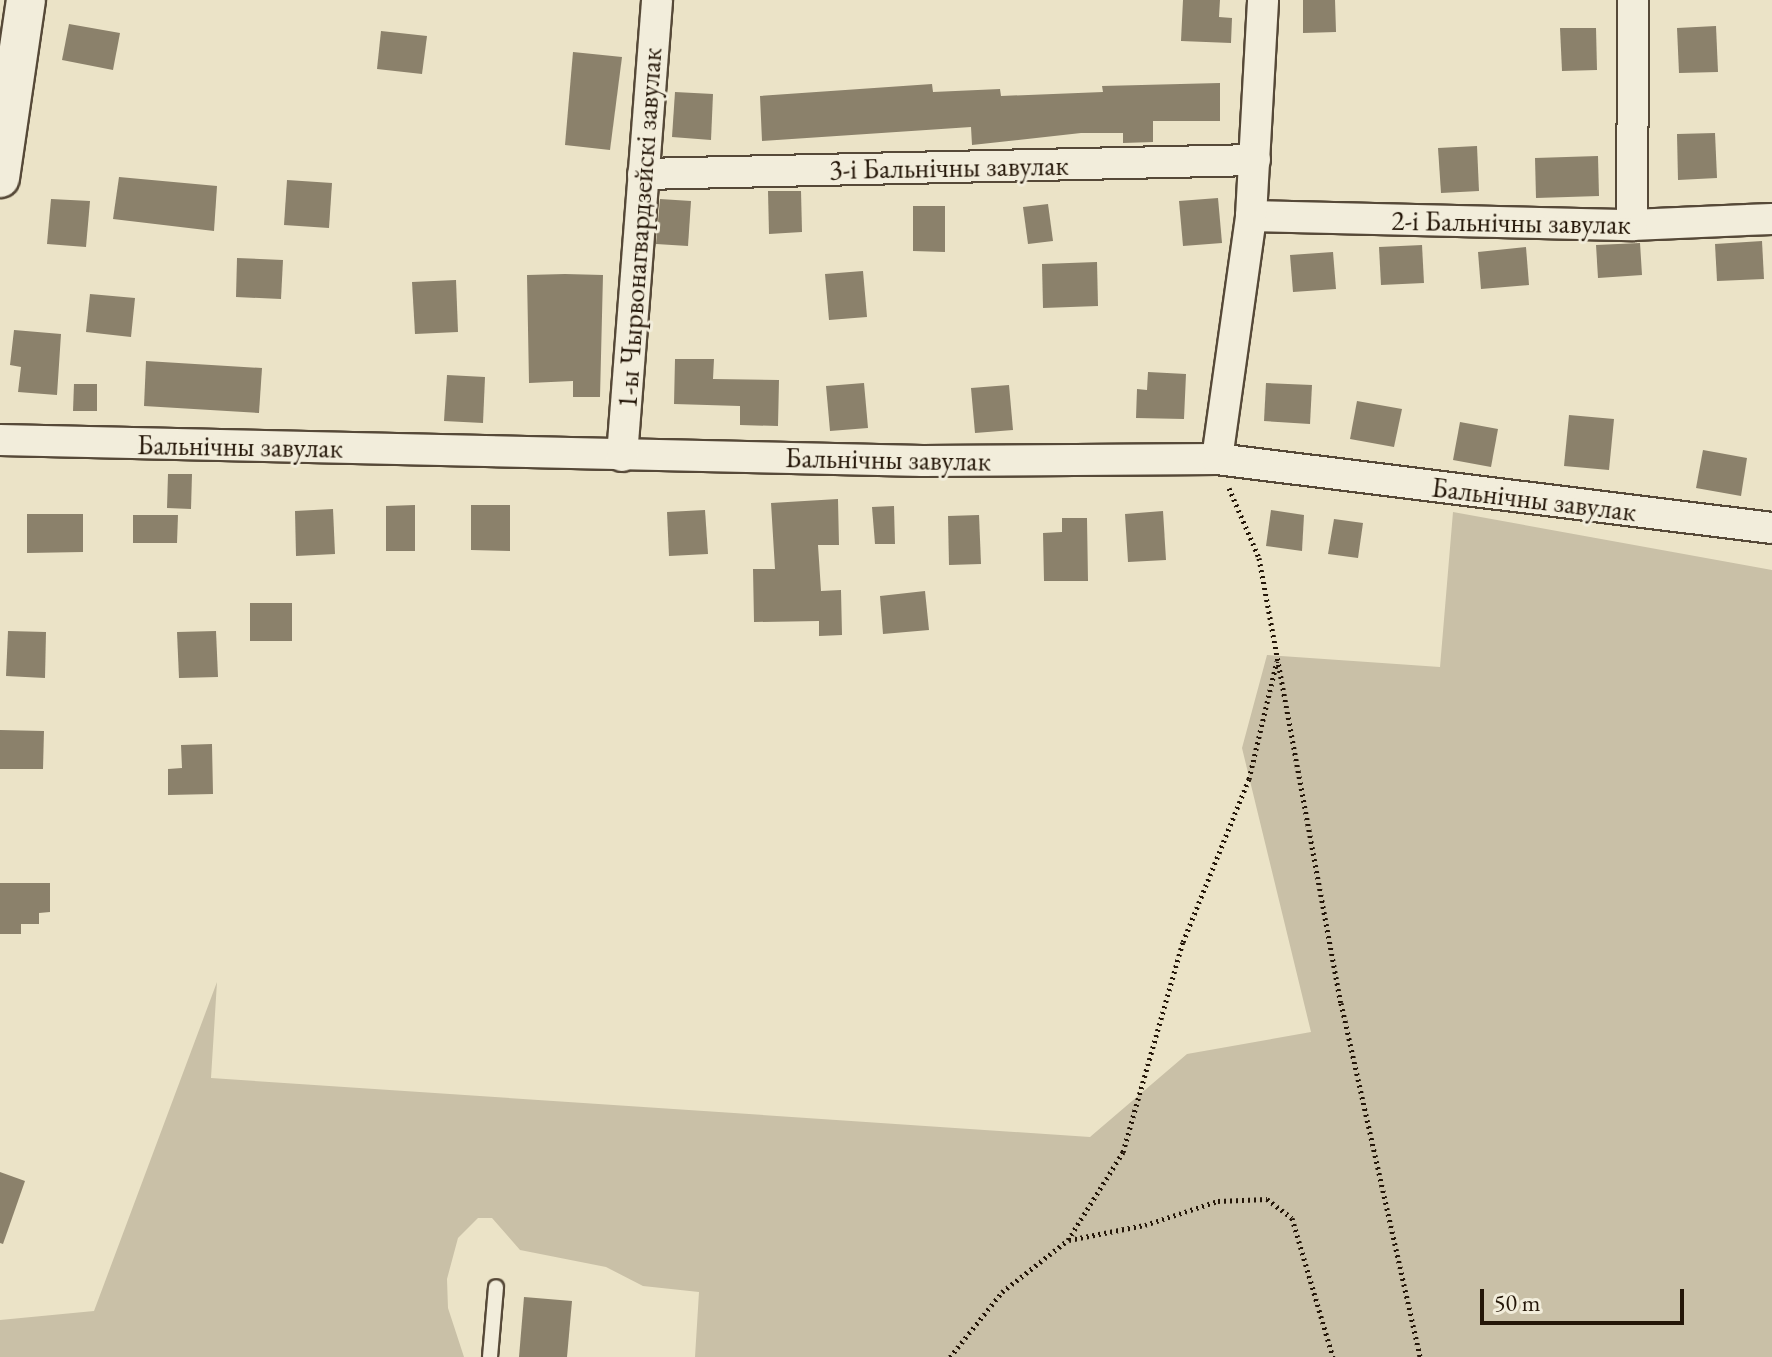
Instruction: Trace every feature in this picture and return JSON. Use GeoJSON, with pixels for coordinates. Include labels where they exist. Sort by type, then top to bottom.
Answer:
{"type":"FeatureCollection","features":[{"type":"Feature","properties":{"kind":"street"},"geometry":{"type":"LineString","coordinates":[[0,178],[26,0]]}},
{"type":"Feature","properties":{"kind":"street","name":"1-ы Чырвонагвардзейскі завулак"},"geometry":{"type":"LineString","coordinates":[[622,456],[657,0]]}},
{"type":"Feature","properties":{"kind":"street"},"geometry":{"type":"LineString","coordinates":[[1217,459],[1251,216],[1263,0]]}},
{"type":"Feature","properties":{"kind":"street"},"geometry":{"type":"LineString","coordinates":[[1632,225],[1633,0]]}},
{"type":"Feature","properties":{"kind":"street","name":"3-і Бальнічны завулак"},"geometry":{"type":"LineString","coordinates":[[643,174],[1255,160]]}},
{"type":"Feature","properties":{"kind":"street","name":"2-і Бальнічны завулак"},"geometry":{"type":"LineString","coordinates":[[1251,216],[1632,225],[1772,219]]}},
{"type":"Feature","properties":{"kind":"street","name":"Бальнічны завулак"},"geometry":{"type":"LineString","coordinates":[[0,440],[622,456],[1217,459],[1772,528]]}},
{"type":"Feature","properties":{"kind":"lane"},"geometry":{"type":"LineString","coordinates":[[490,1357],[496,1287]]}},
{"type":"Feature","properties":{"kind":"path"},"geometry":{"type":"LineString","coordinates":[[1217,459],[1259,558],[1341,1003],[1420,1357]]}},
{"type":"Feature","properties":{"kind":"path"},"geometry":{"type":"LineString","coordinates":[[950,1357],[1002,1292],[1068,1240],[1123,1152],[1183,942],[1249,779],[1278,656]]}},
{"type":"Feature","properties":{"kind":"path"},"geometry":{"type":"LineString","coordinates":[[1068,1240],[1145,1225],[1218,1201],[1267,1199],[1292,1218],[1333,1357]]}},
{"type":"Feature","properties":{"kind":"shaded area"},"geometry":{"type":"Polygon","coordinates":[[[1453,512],[1772,570],[1772,1357],[695,1357],[699,1292],[643,1286],[606,1267],[520,1250],[492,1218],[478,1218],[458,1238],[447,1279],[448,1308],[464,1357],[0,1357],[0,1320],[94,1311],[217,982],[211,1078],[1090,1137],[1187,1054],[1311,1032],[1242,748],[1267,655],[1440,667],[1453,512]]]}},
{"type":"Feature","properties":{"kind":"building"},"geometry":{"type":"Polygon","coordinates":[[[1183,0],[1220,0],[1219,17],[1232,18],[1231,43],[1181,41],[1183,0]]]}},
{"type":"Feature","properties":{"kind":"building"},"geometry":{"type":"Polygon","coordinates":[[[1303,0],[1335,0],[1336,32],[1303,33],[1303,0]]]}},
{"type":"Feature","properties":{"kind":"building"},"geometry":{"type":"Polygon","coordinates":[[[69,24],[120,33],[113,70],[62,60],[69,24]]]}},
{"type":"Feature","properties":{"kind":"building"},"geometry":{"type":"Polygon","coordinates":[[[1716,26],[1718,72],[1679,73],[1677,28],[1716,26]]]}},
{"type":"Feature","properties":{"kind":"building"},"geometry":{"type":"Polygon","coordinates":[[[1560,28],[1596,28],[1597,70],[1562,71],[1560,28]]]}},
{"type":"Feature","properties":{"kind":"building"},"geometry":{"type":"Polygon","coordinates":[[[381,31],[427,36],[422,74],[377,69],[381,31]]]}},
{"type":"Feature","properties":{"kind":"building"},"geometry":{"type":"Polygon","coordinates":[[[573,52],[622,57],[610,150],[565,145],[573,52]]]}},
{"type":"Feature","properties":{"kind":"building"},"geometry":{"type":"Polygon","coordinates":[[[1220,83],[1220,121],[1153,121],[1153,142],[1123,143],[1123,133],[1081,133],[972,145],[971,127],[762,141],[760,96],[932,84],[933,92],[1000,89],[1001,96],[1103,92],[1102,86],[1220,83]]]}},
{"type":"Feature","properties":{"kind":"building"},"geometry":{"type":"Polygon","coordinates":[[[675,92],[713,94],[711,140],[672,137],[675,92]]]}},
{"type":"Feature","properties":{"kind":"building"},"geometry":{"type":"Polygon","coordinates":[[[1715,133],[1717,178],[1678,180],[1677,134],[1715,133]]]}},
{"type":"Feature","properties":{"kind":"building"},"geometry":{"type":"Polygon","coordinates":[[[1477,146],[1479,191],[1441,193],[1438,148],[1477,146]]]}},
{"type":"Feature","properties":{"kind":"building"},"geometry":{"type":"Polygon","coordinates":[[[1598,156],[1599,196],[1536,198],[1535,158],[1598,156]]]}},
{"type":"Feature","properties":{"kind":"building"},"geometry":{"type":"Polygon","coordinates":[[[119,177],[217,186],[214,231],[113,219],[119,177]]]}},
{"type":"Feature","properties":{"kind":"building"},"geometry":{"type":"Polygon","coordinates":[[[287,180],[332,183],[329,228],[284,225],[287,180]]]}},
{"type":"Feature","properties":{"kind":"building"},"geometry":{"type":"Polygon","coordinates":[[[768,191],[801,191],[802,232],[769,234],[768,191]]]}},
{"type":"Feature","properties":{"kind":"building"},"geometry":{"type":"Polygon","coordinates":[[[1218,198],[1222,243],[1183,246],[1179,201],[1218,198]]]}},
{"type":"Feature","properties":{"kind":"building"},"geometry":{"type":"Polygon","coordinates":[[[51,199],[90,201],[86,247],[47,244],[51,199]]]}},
{"type":"Feature","properties":{"kind":"building"},"geometry":{"type":"Polygon","coordinates":[[[660,199],[691,201],[688,246],[656,244],[660,199]]]}},
{"type":"Feature","properties":{"kind":"building"},"geometry":{"type":"Polygon","coordinates":[[[1048,204],[1053,241],[1028,244],[1023,207],[1048,204]]]}},
{"type":"Feature","properties":{"kind":"building"},"geometry":{"type":"Polygon","coordinates":[[[913,206],[945,206],[945,252],[913,251],[913,206]]]}},
{"type":"Feature","properties":{"kind":"building"},"geometry":{"type":"Polygon","coordinates":[[[1762,241],[1764,279],[1717,281],[1715,244],[1762,241]]]}},
{"type":"Feature","properties":{"kind":"building"},"geometry":{"type":"Polygon","coordinates":[[[1640,243],[1642,275],[1598,278],[1596,245],[1640,243]]]}},
{"type":"Feature","properties":{"kind":"building"},"geometry":{"type":"Polygon","coordinates":[[[1422,245],[1424,283],[1381,285],[1379,247],[1422,245]]]}},
{"type":"Feature","properties":{"kind":"building"},"geometry":{"type":"Polygon","coordinates":[[[1526,247],[1529,285],[1481,289],[1478,252],[1526,247]]]}},
{"type":"Feature","properties":{"kind":"building"},"geometry":{"type":"Polygon","coordinates":[[[1333,252],[1336,289],[1293,292],[1290,255],[1333,252]]]}},
{"type":"Feature","properties":{"kind":"building"},"geometry":{"type":"Polygon","coordinates":[[[237,258],[283,260],[281,299],[236,297],[237,258]]]}},
{"type":"Feature","properties":{"kind":"building"},"geometry":{"type":"Polygon","coordinates":[[[1097,262],[1098,306],[1043,308],[1042,264],[1097,262]]]}},
{"type":"Feature","properties":{"kind":"building"},"geometry":{"type":"Polygon","coordinates":[[[863,271],[867,317],[829,320],[825,274],[863,271]]]}},
{"type":"Feature","properties":{"kind":"building"},"geometry":{"type":"Polygon","coordinates":[[[527,275],[603,275],[600,397],[573,397],[573,381],[529,383],[527,275]]]}},
{"type":"Feature","properties":{"kind":"building"},"geometry":{"type":"Polygon","coordinates":[[[456,280],[458,332],[415,334],[412,282],[456,280]]]}},
{"type":"Feature","properties":{"kind":"building"},"geometry":{"type":"Polygon","coordinates":[[[90,294],[135,298],[131,337],[86,332],[90,294]]]}},
{"type":"Feature","properties":{"kind":"building"},"geometry":{"type":"Polygon","coordinates":[[[14,330],[61,334],[57,395],[18,392],[21,367],[10,365],[14,330]]]}},
{"type":"Feature","properties":{"kind":"building"},"geometry":{"type":"Polygon","coordinates":[[[675,359],[714,359],[713,379],[779,380],[778,426],[740,425],[740,406],[674,404],[675,359]]]}},
{"type":"Feature","properties":{"kind":"building"},"geometry":{"type":"Polygon","coordinates":[[[146,361],[262,368],[259,413],[144,406],[146,361]]]}},
{"type":"Feature","properties":{"kind":"building"},"geometry":{"type":"Polygon","coordinates":[[[1148,372],[1186,374],[1184,419],[1136,418],[1137,389],[1147,390],[1148,372]]]}},
{"type":"Feature","properties":{"kind":"building"},"geometry":{"type":"Polygon","coordinates":[[[447,375],[485,377],[483,423],[444,421],[447,375]]]}},
{"type":"Feature","properties":{"kind":"building"},"geometry":{"type":"Polygon","coordinates":[[[864,383],[868,428],[830,431],[826,386],[864,383]]]}},
{"type":"Feature","properties":{"kind":"building"},"geometry":{"type":"Polygon","coordinates":[[[1266,383],[1312,385],[1310,424],[1264,421],[1266,383]]]}},
{"type":"Feature","properties":{"kind":"building"},"geometry":{"type":"Polygon","coordinates":[[[74,384],[97,384],[97,411],[73,411],[74,384]]]}},
{"type":"Feature","properties":{"kind":"building"},"geometry":{"type":"Polygon","coordinates":[[[1009,385],[1013,430],[975,433],[971,388],[1009,385]]]}},
{"type":"Feature","properties":{"kind":"building"},"geometry":{"type":"Polygon","coordinates":[[[1357,401],[1402,409],[1394,447],[1350,439],[1357,401]]]}},
{"type":"Feature","properties":{"kind":"building"},"geometry":{"type":"Polygon","coordinates":[[[1569,415],[1614,419],[1609,470],[1564,466],[1569,415]]]}},
{"type":"Feature","properties":{"kind":"building"},"geometry":{"type":"Polygon","coordinates":[[[1460,422],[1498,429],[1491,467],[1453,460],[1460,422]]]}},
{"type":"Feature","properties":{"kind":"building"},"geometry":{"type":"Polygon","coordinates":[[[1703,450],[1747,458],[1741,496],[1696,488],[1703,450]]]}},
{"type":"Feature","properties":{"kind":"building"},"geometry":{"type":"Polygon","coordinates":[[[168,474],[192,474],[191,509],[167,508],[168,474]]]}},
{"type":"Feature","properties":{"kind":"building"},"geometry":{"type":"Polygon","coordinates":[[[838,499],[839,545],[818,545],[821,591],[841,590],[842,635],[819,636],[819,621],[754,622],[753,569],[775,569],[771,503],[838,499]]]}},
{"type":"Feature","properties":{"kind":"building"},"geometry":{"type":"Polygon","coordinates":[[[415,505],[415,551],[386,551],[386,506],[415,505]]]}},
{"type":"Feature","properties":{"kind":"building"},"geometry":{"type":"Polygon","coordinates":[[[471,505],[510,505],[510,551],[471,550],[471,505]]]}},
{"type":"Feature","properties":{"kind":"building"},"geometry":{"type":"Polygon","coordinates":[[[894,506],[895,544],[875,544],[872,507],[894,506]]]}},
{"type":"Feature","properties":{"kind":"building"},"geometry":{"type":"Polygon","coordinates":[[[333,509],[335,554],[296,556],[295,511],[333,509]]]}},
{"type":"Feature","properties":{"kind":"building"},"geometry":{"type":"Polygon","coordinates":[[[705,510],[708,554],[669,556],[667,512],[705,510]]]}},
{"type":"Feature","properties":{"kind":"building"},"geometry":{"type":"Polygon","coordinates":[[[1271,510],[1304,515],[1302,551],[1266,546],[1271,510]]]}},
{"type":"Feature","properties":{"kind":"building"},"geometry":{"type":"Polygon","coordinates":[[[1163,511],[1166,560],[1128,562],[1125,514],[1163,511]]]}},
{"type":"Feature","properties":{"kind":"building"},"geometry":{"type":"Polygon","coordinates":[[[27,514],[83,514],[83,552],[27,553],[27,514]]]}},
{"type":"Feature","properties":{"kind":"building"},"geometry":{"type":"Polygon","coordinates":[[[133,515],[178,515],[177,543],[133,543],[133,515]]]}},
{"type":"Feature","properties":{"kind":"building"},"geometry":{"type":"Polygon","coordinates":[[[979,515],[981,564],[949,565],[948,516],[979,515]]]}},
{"type":"Feature","properties":{"kind":"building"},"geometry":{"type":"Polygon","coordinates":[[[1062,518],[1087,518],[1088,581],[1044,581],[1043,533],[1062,532],[1062,518]]]}},
{"type":"Feature","properties":{"kind":"building"},"geometry":{"type":"Polygon","coordinates":[[[1334,519],[1363,523],[1358,558],[1328,554],[1334,519]]]}},
{"type":"Feature","properties":{"kind":"building"},"geometry":{"type":"Polygon","coordinates":[[[925,591],[929,630],[883,634],[880,596],[925,591]]]}},
{"type":"Feature","properties":{"kind":"building"},"geometry":{"type":"Polygon","coordinates":[[[250,603],[292,603],[292,641],[250,641],[250,603]]]}},
{"type":"Feature","properties":{"kind":"building"},"geometry":{"type":"Polygon","coordinates":[[[8,631],[46,632],[45,678],[6,676],[8,631]]]}},
{"type":"Feature","properties":{"kind":"building"},"geometry":{"type":"Polygon","coordinates":[[[216,631],[218,677],[179,678],[177,632],[216,631]]]}},
{"type":"Feature","properties":{"kind":"building"},"geometry":{"type":"Polygon","coordinates":[[[0,730],[44,731],[43,769],[0,769],[0,730]]]}},
{"type":"Feature","properties":{"kind":"building"},"geometry":{"type":"Polygon","coordinates":[[[212,744],[213,794],[168,795],[168,769],[182,768],[181,745],[212,744]]]}},
{"type":"Feature","properties":{"kind":"building"},"geometry":{"type":"Polygon","coordinates":[[[0,883],[50,883],[50,912],[39,913],[39,924],[21,924],[21,934],[0,934],[0,883]]]}},
{"type":"Feature","properties":{"kind":"building"},"geometry":{"type":"Polygon","coordinates":[[[0,1172],[25,1181],[3,1244],[0,1243],[0,1172]]]}},
{"type":"Feature","properties":{"kind":"building"},"geometry":{"type":"Polygon","coordinates":[[[524,1297],[572,1301],[567,1357],[519,1357],[524,1297]]]}}]}
